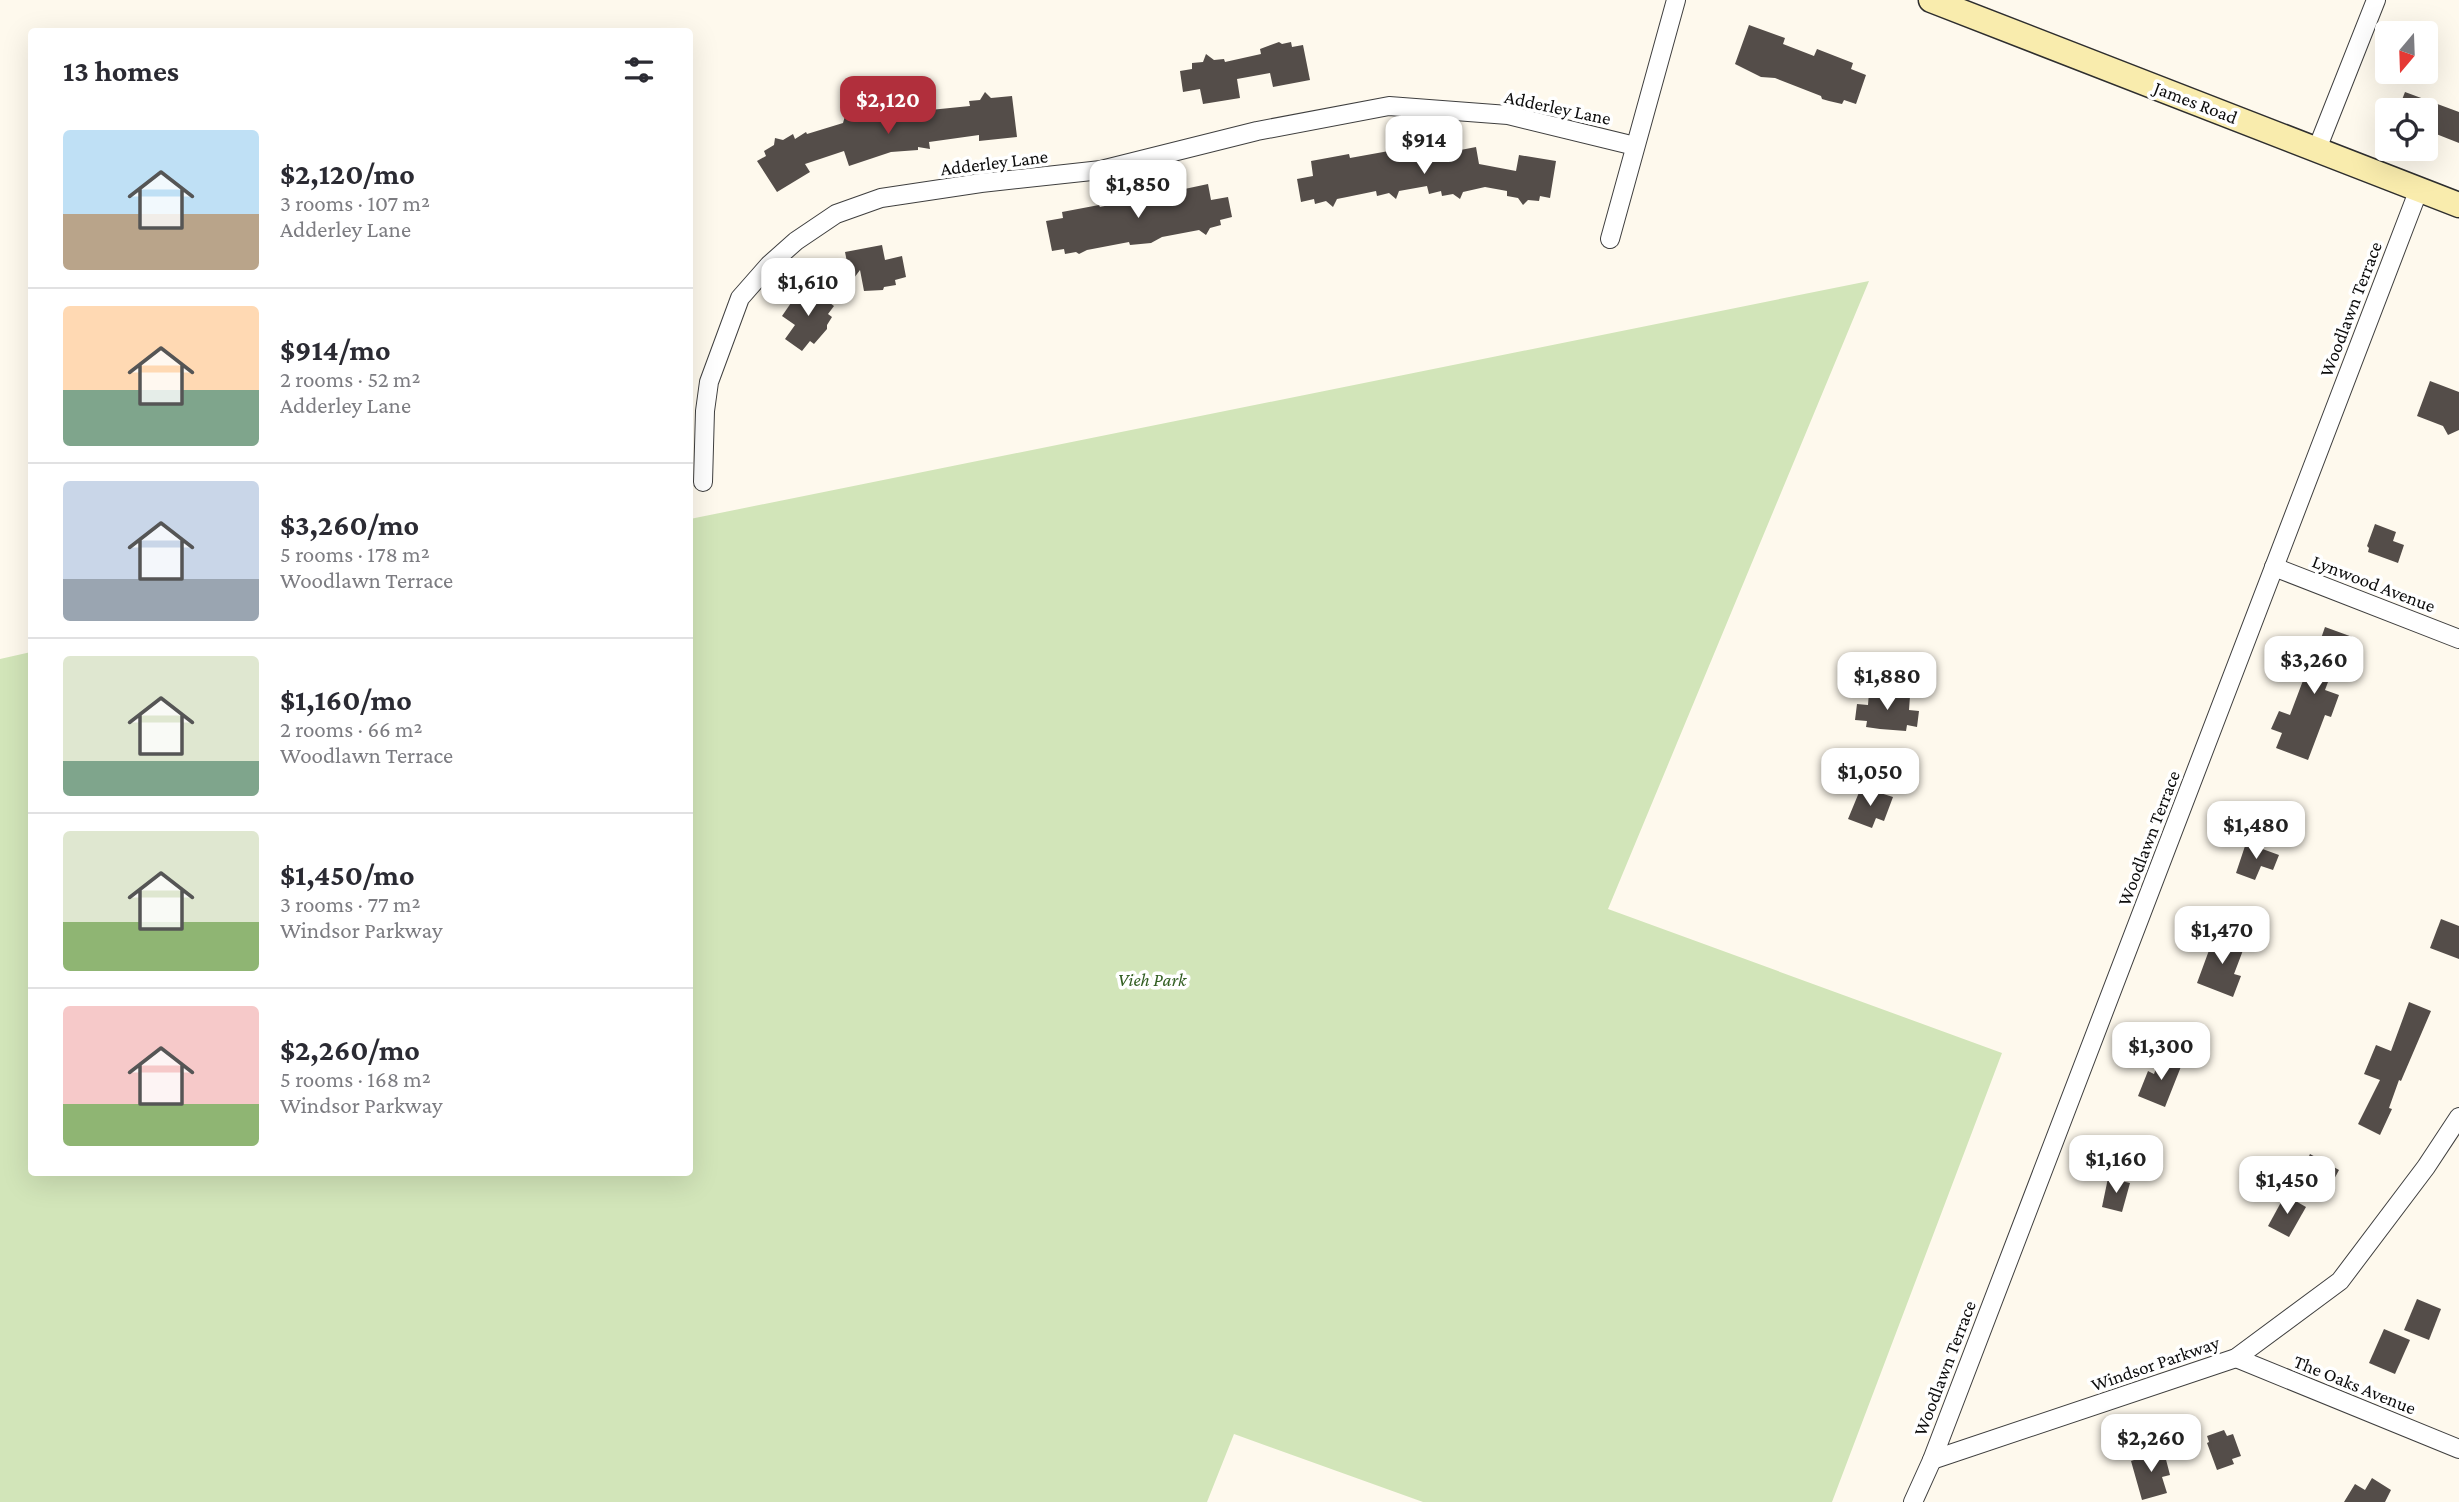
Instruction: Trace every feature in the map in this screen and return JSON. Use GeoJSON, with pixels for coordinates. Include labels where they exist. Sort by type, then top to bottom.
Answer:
{"type":"FeatureCollection","features":[{"type":"Feature","properties":{"kind":"main road","name":"James Road"},"geometry":{"type":"LineString","coordinates":[[1931,0],[2459,205]]}},
{"type":"Feature","properties":{"kind":"street"},"geometry":{"type":"LineString","coordinates":[[1611,239],[1676,0]]}},
{"type":"Feature","properties":{"kind":"street"},"geometry":{"type":"LineString","coordinates":[[2317,149],[2376,0]]}},
{"type":"Feature","properties":{"kind":"street","name":"Adderley Lane"},"geometry":{"type":"LineString","coordinates":[[703,482],[705,411],[709,382],[740,298],[769,265],[796,241],[836,214],[847,210],[881,198],[981,183],[1101,170],[1257,131],[1389,106],[1508,116],[1635,146]]}},
{"type":"Feature","properties":{"kind":"street","name":"Woodlawn Terrace"},"geometry":{"type":"LineString","coordinates":[[1913,1502],[1932,1460],[2419,189]]}},
{"type":"Feature","properties":{"kind":"street","name":"Lynwood Avenue"},"geometry":{"type":"LineString","coordinates":[[2274,567],[2459,639]]}},
{"type":"Feature","properties":{"kind":"street","name":"Windsor Parkway"},"geometry":{"type":"LineString","coordinates":[[1932,1460],[2236,1358],[2340,1281],[2426,1167],[2459,1117]]}},
{"type":"Feature","properties":{"kind":"street","name":"The Oaks Avenue"},"geometry":{"type":"LineString","coordinates":[[2236,1358],[2459,1449]]}},
{"type":"Feature","properties":{"kind":"green space","name":"Vieh Park"},"geometry":{"type":"Polygon","coordinates":[[[1869,281],[1608,909],[2002,1053],[1832,1502],[1423,1502],[1234,1434],[1207,1502],[0,1502],[0,659],[28,653],[28,1176],[693,1176],[693,518],[1869,281]]]}},
{"type":"Feature","properties":{"kind":"building"},"geometry":{"type":"Polygon","coordinates":[[[1749,25],[1785,38],[1783,44],[1814,56],[1817,49],[1853,63],[1851,69],[1866,75],[1856,104],[1844,100],[1842,104],[1822,99],[1821,96],[1775,78],[1761,77],[1735,64],[1749,25]]]}},
{"type":"Feature","properties":{"kind":"building"},"geometry":{"type":"Polygon","coordinates":[[[1279,42],[1291,42],[1292,47],[1303,45],[1310,80],[1273,87],[1270,73],[1237,79],[1240,98],[1203,104],[1200,89],[1183,92],[1180,71],[1192,69],[1192,63],[1203,62],[1206,54],[1214,60],[1224,59],[1225,62],[1261,54],[1260,49],[1279,42]]]}},
{"type":"Feature","properties":{"kind":"building"},"geometry":{"type":"Polygon","coordinates":[[[985,92],[991,98],[1012,96],[1017,137],[979,141],[979,135],[929,142],[930,149],[918,147],[918,150],[891,152],[849,166],[844,151],[805,164],[810,172],[777,192],[757,161],[766,156],[764,151],[774,145],[775,138],[783,140],[793,134],[795,139],[806,132],[807,134],[843,123],[845,116],[853,120],[880,111],[916,105],[929,106],[930,110],[970,106],[969,101],[980,100],[985,92]]]}},
{"type":"Feature","properties":{"kind":"building"},"geometry":{"type":"Polygon","coordinates":[[[2405,92],[2421,98],[2403,98],[2405,92]]]}},
{"type":"Feature","properties":{"kind":"building"},"geometry":{"type":"Polygon","coordinates":[[[2438,104],[2459,112],[2459,143],[2438,135],[2438,104]]]}},
{"type":"Feature","properties":{"kind":"building"},"geometry":{"type":"Polygon","coordinates":[[[1411,147],[1414,159],[1476,147],[1479,164],[1516,171],[1519,155],[1556,161],[1550,198],[1540,196],[1539,201],[1528,200],[1523,205],[1518,198],[1507,196],[1507,191],[1485,187],[1463,192],[1460,199],[1453,194],[1442,196],[1441,191],[1429,194],[1427,186],[1399,191],[1396,199],[1389,193],[1377,196],[1376,191],[1337,199],[1333,207],[1326,201],[1315,204],[1314,199],[1301,202],[1297,179],[1313,176],[1311,161],[1349,154],[1350,158],[1411,147]]]}},
{"type":"Feature","properties":{"kind":"building"},"geometry":{"type":"Polygon","coordinates":[[[1208,184],[1211,200],[1228,197],[1232,217],[1220,220],[1221,225],[1210,228],[1206,235],[1199,230],[1162,237],[1151,243],[1130,245],[1129,242],[1079,254],[1065,254],[1064,249],[1052,251],[1046,221],[1063,218],[1062,212],[1099,205],[1100,207],[1208,184]]]}},
{"type":"Feature","properties":{"kind":"building"},"geometry":{"type":"Polygon","coordinates":[[[882,245],[885,260],[902,256],[906,277],[895,280],[896,285],[884,287],[883,290],[864,291],[860,270],[851,282],[845,252],[882,245]]]}},
{"type":"Feature","properties":{"kind":"building"},"geometry":{"type":"Polygon","coordinates":[[[804,284],[834,306],[828,314],[832,317],[827,329],[814,344],[810,341],[802,351],[785,339],[795,325],[782,316],[804,284]]]}},
{"type":"Feature","properties":{"kind":"building"},"geometry":{"type":"Polygon","coordinates":[[[2430,381],[2459,392],[2459,430],[2448,435],[2443,426],[2417,416],[2430,381]]]}},
{"type":"Feature","properties":{"kind":"building"},"geometry":{"type":"Polygon","coordinates":[[[2375,524],[2396,532],[2393,541],[2404,545],[2398,563],[2368,552],[2367,546],[2375,524]]]}},
{"type":"Feature","properties":{"kind":"building"},"geometry":{"type":"Polygon","coordinates":[[[2325,627],[2358,639],[2349,662],[2337,658],[2325,690],[2339,695],[2331,717],[2325,715],[2308,760],[2276,748],[2282,733],[2271,729],[2279,711],[2290,715],[2325,627]]]}},
{"type":"Feature","properties":{"kind":"building"},"geometry":{"type":"Polygon","coordinates":[[[1869,692],[1910,696],[1909,710],[1919,711],[1917,727],[1907,725],[1906,731],[1880,729],[1866,727],[1867,721],[1855,720],[1857,704],[1868,705],[1869,692]]]}},
{"type":"Feature","properties":{"kind":"building"},"geometry":{"type":"Polygon","coordinates":[[[1860,790],[1893,797],[1884,821],[1876,818],[1872,828],[1848,819],[1860,790]]]}},
{"type":"Feature","properties":{"kind":"building"},"geometry":{"type":"Polygon","coordinates":[[[2246,843],[2279,855],[2273,870],[2261,866],[2255,880],[2236,873],[2246,843]]]}},
{"type":"Feature","properties":{"kind":"building"},"geometry":{"type":"Polygon","coordinates":[[[2441,919],[2459,926],[2459,959],[2430,948],[2441,919]]]}},
{"type":"Feature","properties":{"kind":"building"},"geometry":{"type":"Polygon","coordinates":[[[2215,934],[2245,945],[2234,974],[2241,976],[2233,997],[2197,983],[2215,934]]]}},
{"type":"Feature","properties":{"kind":"building"},"geometry":{"type":"Polygon","coordinates":[[[2409,1002],[2431,1011],[2401,1081],[2399,1080],[2389,1108],[2392,1109],[2380,1135],[2358,1124],[2380,1080],[2364,1074],[2376,1045],[2391,1051],[2409,1002]]]}},
{"type":"Feature","properties":{"kind":"building"},"geometry":{"type":"Polygon","coordinates":[[[2161,1055],[2182,1064],[2165,1107],[2138,1096],[2148,1071],[2154,1074],[2161,1055]]]}},
{"type":"Feature","properties":{"kind":"building"},"geometry":{"type":"Polygon","coordinates":[[[2310,1154],[2339,1170],[2323,1200],[2300,1188],[2309,1171],[2303,1168],[2310,1154]]]}},
{"type":"Feature","properties":{"kind":"building"},"geometry":{"type":"Polygon","coordinates":[[[2108,1178],[2130,1183],[2122,1212],[2102,1207],[2108,1178]]]}},
{"type":"Feature","properties":{"kind":"building"},"geometry":{"type":"Polygon","coordinates":[[[2285,1195],[2306,1207],[2289,1237],[2268,1226],[2285,1195]]]}},
{"type":"Feature","properties":{"kind":"building"},"geometry":{"type":"Polygon","coordinates":[[[2417,1299],[2441,1309],[2429,1340],[2404,1330],[2417,1299]]]}},
{"type":"Feature","properties":{"kind":"building"},"geometry":{"type":"Polygon","coordinates":[[[2384,1329],[2410,1340],[2395,1374],[2369,1363],[2384,1329]]]}},
{"type":"Feature","properties":{"kind":"building"},"geometry":{"type":"Polygon","coordinates":[[[2224,1430],[2227,1436],[2233,1434],[2241,1456],[2232,1459],[2234,1464],[2217,1470],[2207,1436],[2224,1430]]]}},
{"type":"Feature","properties":{"kind":"building"},"geometry":{"type":"Polygon","coordinates":[[[2154,1450],[2155,1455],[2164,1452],[2170,1475],[2162,1477],[2167,1493],[2142,1500],[2131,1461],[2154,1450]]]}},
{"type":"Feature","properties":{"kind":"building"},"geometry":{"type":"Polygon","coordinates":[[[2372,1478],[2391,1490],[2385,1502],[2344,1502],[2355,1484],[2365,1490],[2372,1478]]]}}]}
